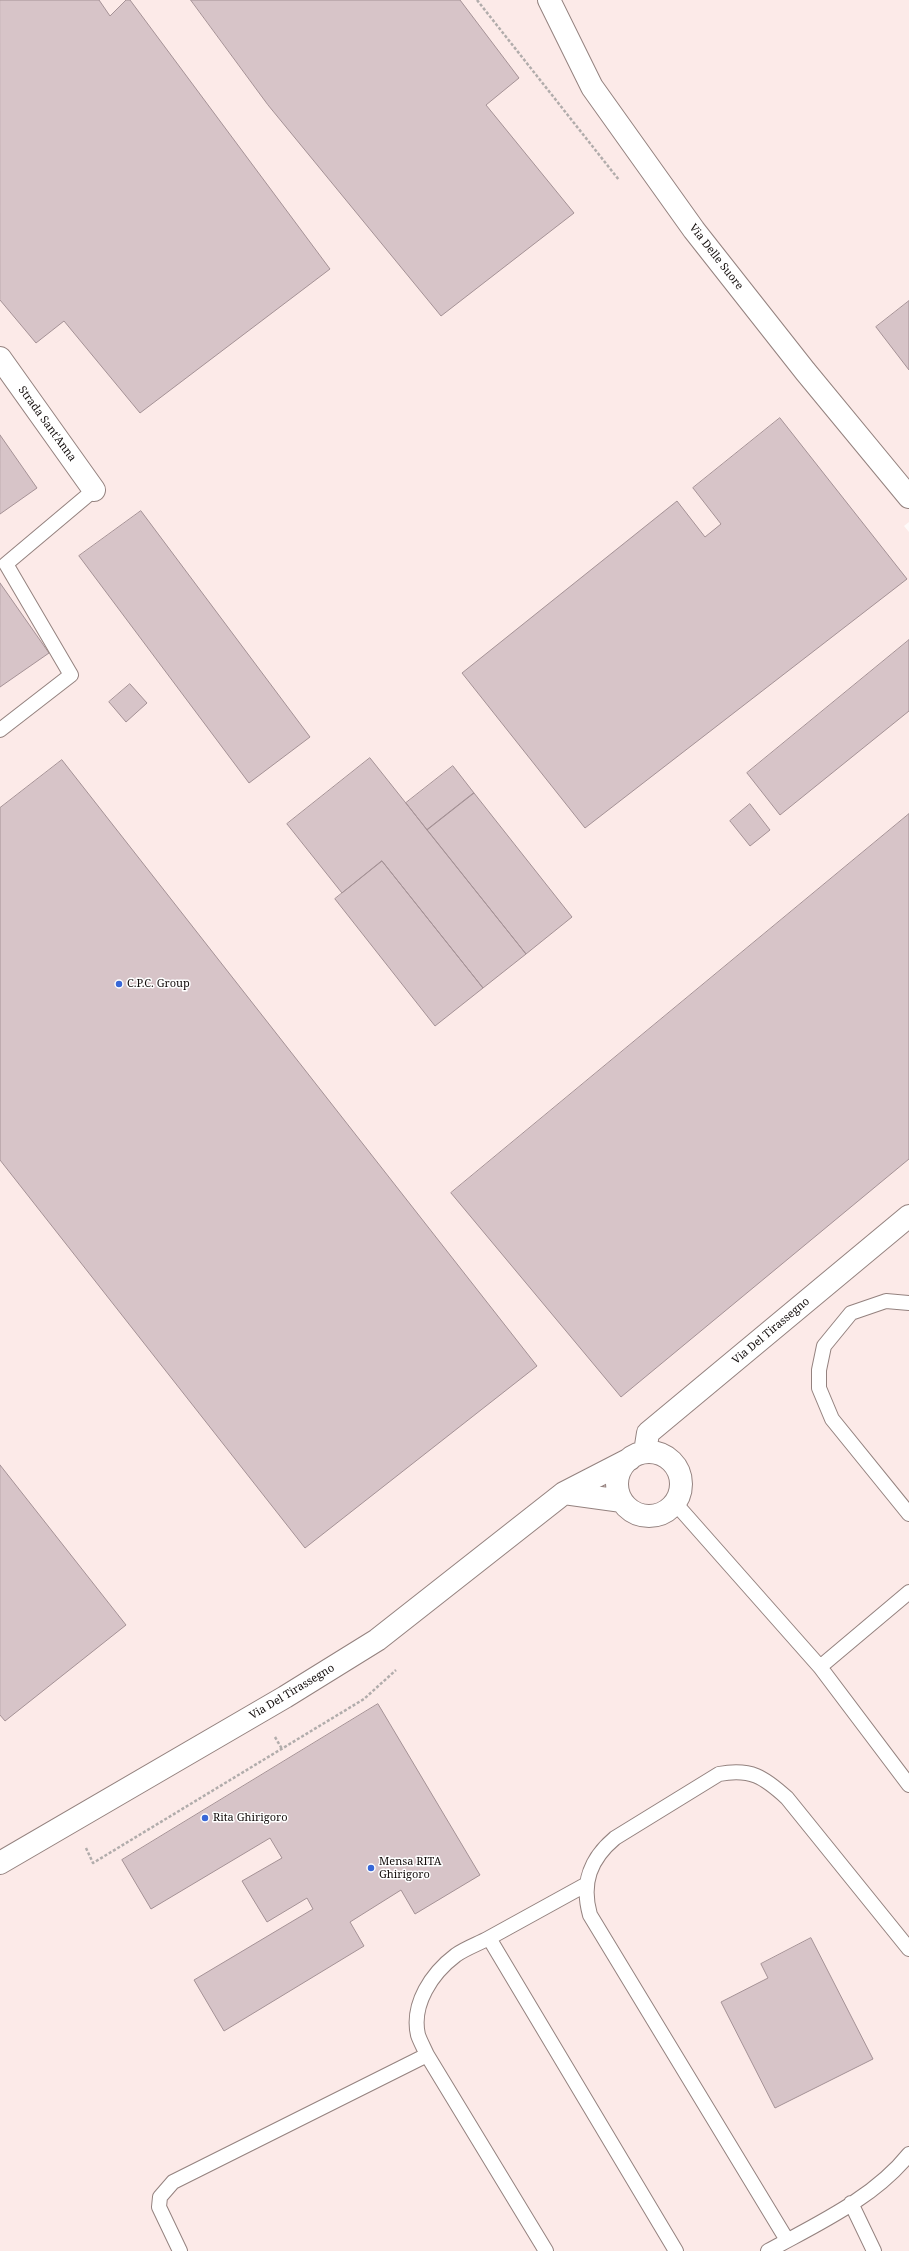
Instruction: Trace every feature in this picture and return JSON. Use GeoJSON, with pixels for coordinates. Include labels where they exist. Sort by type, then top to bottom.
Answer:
{"type":"FeatureCollection","features":[{"type":"Feature","properties":{"kind":"street","name":"Via Delle Suore"},"geometry":{"type":"LineString","coordinates":[[549,0],[592,87],[694,230],[909,497]]}},
{"type":"Feature","properties":{"kind":"street","name":"Strada Sant'Anna"},"geometry":{"type":"LineString","coordinates":[[0,358],[94,490]]}},
{"type":"Feature","properties":{"kind":"street","name":"Via Del Tirassegno"},"geometry":{"type":"LineString","coordinates":[[638,1456],[648,1433],[909,1216]]}},
{"type":"Feature","properties":{"kind":"street"},"geometry":{"type":"LineString","coordinates":[[656,1453],[666,1456],[679,1473],[681,1484],[675,1503],[658,1515],[648,1516],[638,1514],[622,1501],[564,1493],[638,1456],[656,1453]]}},
{"type":"Feature","properties":{"kind":"street"},"geometry":{"type":"LineString","coordinates":[[622,1501],[617,1481],[620,1471],[638,1456]]}},
{"type":"Feature","properties":{"kind":"street","name":"Via Del Tirassegno"},"geometry":{"type":"LineString","coordinates":[[0,1863],[285,1697],[377,1640],[564,1493]]}},
{"type":"Feature","properties":{"kind":"lane"},"geometry":{"type":"LineString","coordinates":[[0,730],[71,675],[6,564],[94,490]]}},
{"type":"Feature","properties":{"kind":"lane"},"geometry":{"type":"LineString","coordinates":[[909,1303],[886,1301],[851,1314],[824,1346],[819,1370],[819,1388],[832,1419],[909,1514]]}},
{"type":"Feature","properties":{"kind":"lane"},"geometry":{"type":"LineString","coordinates":[[675,1503],[820,1667],[909,1785]]}},
{"type":"Feature","properties":{"kind":"lane"},"geometry":{"type":"LineString","coordinates":[[820,1667],[909,1592]]}},
{"type":"Feature","properties":{"kind":"lane"},"geometry":{"type":"LineString","coordinates":[[787,2240],[590,1915],[586,1900],[587,1884],[596,1858],[603,1848],[615,1838],[719,1774],[735,1771],[753,1774],[769,1782],[787,1798],[909,1949]]}},
{"type":"Feature","properties":{"kind":"lane"},"geometry":{"type":"LineString","coordinates":[[546,2251],[427,2054],[418,2035],[416,2018],[423,1996],[445,1964],[457,1954],[587,1884]]}},
{"type":"Feature","properties":{"kind":"lane"},"geometry":{"type":"LineString","coordinates":[[489,1938],[676,2251]]}},
{"type":"Feature","properties":{"kind":"lane"},"geometry":{"type":"LineString","coordinates":[[180,2251],[159,2207],[160,2197],[173,2182],[427,2054]]}},
{"type":"Feature","properties":{"kind":"lane"},"geometry":{"type":"LineString","coordinates":[[768,2251],[851,2203],[894,2172],[909,2154]]}},
{"type":"Feature","properties":{"kind":"lane"},"geometry":{"type":"LineString","coordinates":[[851,2203],[874,2251]]}},
{"type":"Feature","properties":{"kind":"path"},"geometry":{"type":"LineString","coordinates":[[72,1821],[93,1863],[364,1699],[396,1670]]}},
{"type":"Feature","properties":{"kind":"shaded area"},"geometry":{"type":"Polygon","coordinates":[[[0,0],[909,0],[909,522],[904,526],[909,532],[909,2251],[0,2251],[0,0]]]}},
{"type":"Feature","properties":{"kind":"building"},"geometry":{"type":"Polygon","coordinates":[[[0,0],[99,0],[110,16],[126,0],[130,0],[330,269],[140,413],[64,321],[36,343],[0,300],[0,0]]]}},
{"type":"Feature","properties":{"kind":"building"},"geometry":{"type":"Polygon","coordinates":[[[191,0],[460,0],[519,78],[486,105],[574,213],[441,316],[268,105],[191,0]]]}},
{"type":"Feature","properties":{"kind":"building"},"geometry":{"type":"Polygon","coordinates":[[[909,301],[909,370],[876,327],[909,301]]]}},
{"type":"Feature","properties":{"kind":"building"},"geometry":{"type":"Polygon","coordinates":[[[780,418],[907,579],[585,828],[462,673],[677,501],[705,537],[721,524],[693,488],[780,418]]]}},
{"type":"Feature","properties":{"kind":"building"},"geometry":{"type":"Polygon","coordinates":[[[0,435],[37,488],[0,514],[0,435]]]}},
{"type":"Feature","properties":{"kind":"building"},"geometry":{"type":"Polygon","coordinates":[[[141,511],[310,737],[249,783],[79,556],[141,511]]]}},
{"type":"Feature","properties":{"kind":"building"},"geometry":{"type":"Polygon","coordinates":[[[0,583],[49,653],[0,687],[0,583]]]}},
{"type":"Feature","properties":{"kind":"building"},"geometry":{"type":"Polygon","coordinates":[[[909,640],[909,711],[780,815],[747,773],[909,640]]]}},
{"type":"Feature","properties":{"kind":"building"},"geometry":{"type":"Polygon","coordinates":[[[130,684],[147,703],[126,722],[109,702],[130,684]]]}},
{"type":"Feature","properties":{"kind":"building"},"geometry":{"type":"Polygon","coordinates":[[[370,758],[526,954],[483,988],[382,861],[342,893],[287,824],[370,758]]]}},
{"type":"Feature","properties":{"kind":"building","name":"C.P.C. Group"},"geometry":{"type":"Polygon","coordinates":[[[62,760],[537,1366],[305,1548],[0,1160],[0,808],[62,760]]]}},
{"type":"Feature","properties":{"kind":"building"},"geometry":{"type":"Polygon","coordinates":[[[453,766],[474,793],[427,830],[406,803],[453,766]]]}},
{"type":"Feature","properties":{"kind":"building"},"geometry":{"type":"Polygon","coordinates":[[[474,793],[572,917],[526,954],[427,830],[474,793]]]}},
{"type":"Feature","properties":{"kind":"building"},"geometry":{"type":"Polygon","coordinates":[[[750,804],[770,830],[750,846],[730,821],[750,804]]]}},
{"type":"Feature","properties":{"kind":"building"},"geometry":{"type":"Polygon","coordinates":[[[909,814],[909,1159],[621,1397],[451,1193],[909,814]]]}},
{"type":"Feature","properties":{"kind":"building"},"geometry":{"type":"Polygon","coordinates":[[[382,861],[483,988],[435,1026],[335,899],[382,861]]]}},
{"type":"Feature","properties":{"kind":"building"},"geometry":{"type":"Polygon","coordinates":[[[0,1465],[126,1625],[5,1721],[0,1715],[0,1465]]]}},
{"type":"Feature","properties":{"kind":"building","name":"Mensa RITA Ghirigoro"},"geometry":{"type":"Polygon","coordinates":[[[378,1704],[480,1875],[415,1914],[401,1890],[350,1922],[364,1946],[224,2031],[194,1980],[313,1909],[307,1898],[267,1922],[242,1881],[282,1858],[270,1838],[151,1909],[122,1860],[378,1704]]]}},
{"type":"Feature","properties":{"kind":"building"},"geometry":{"type":"Polygon","coordinates":[[[811,1938],[873,2059],[775,2108],[721,2002],[768,1978],[761,1964],[811,1938]]]}},
{"type":"Feature","properties":{"kind":"place","name":"C.P.C. Group"},"geometry":{"type":"Point","coordinates":[119,984]}},
{"type":"Feature","properties":{"kind":"place","name":"Rita Ghirigoro"},"geometry":{"type":"Point","coordinates":[205,1818]}},
{"type":"Feature","properties":{"kind":"place","name":"Mensa RITA Ghirigoro"},"geometry":{"type":"Point","coordinates":[371,1868]}}]}
